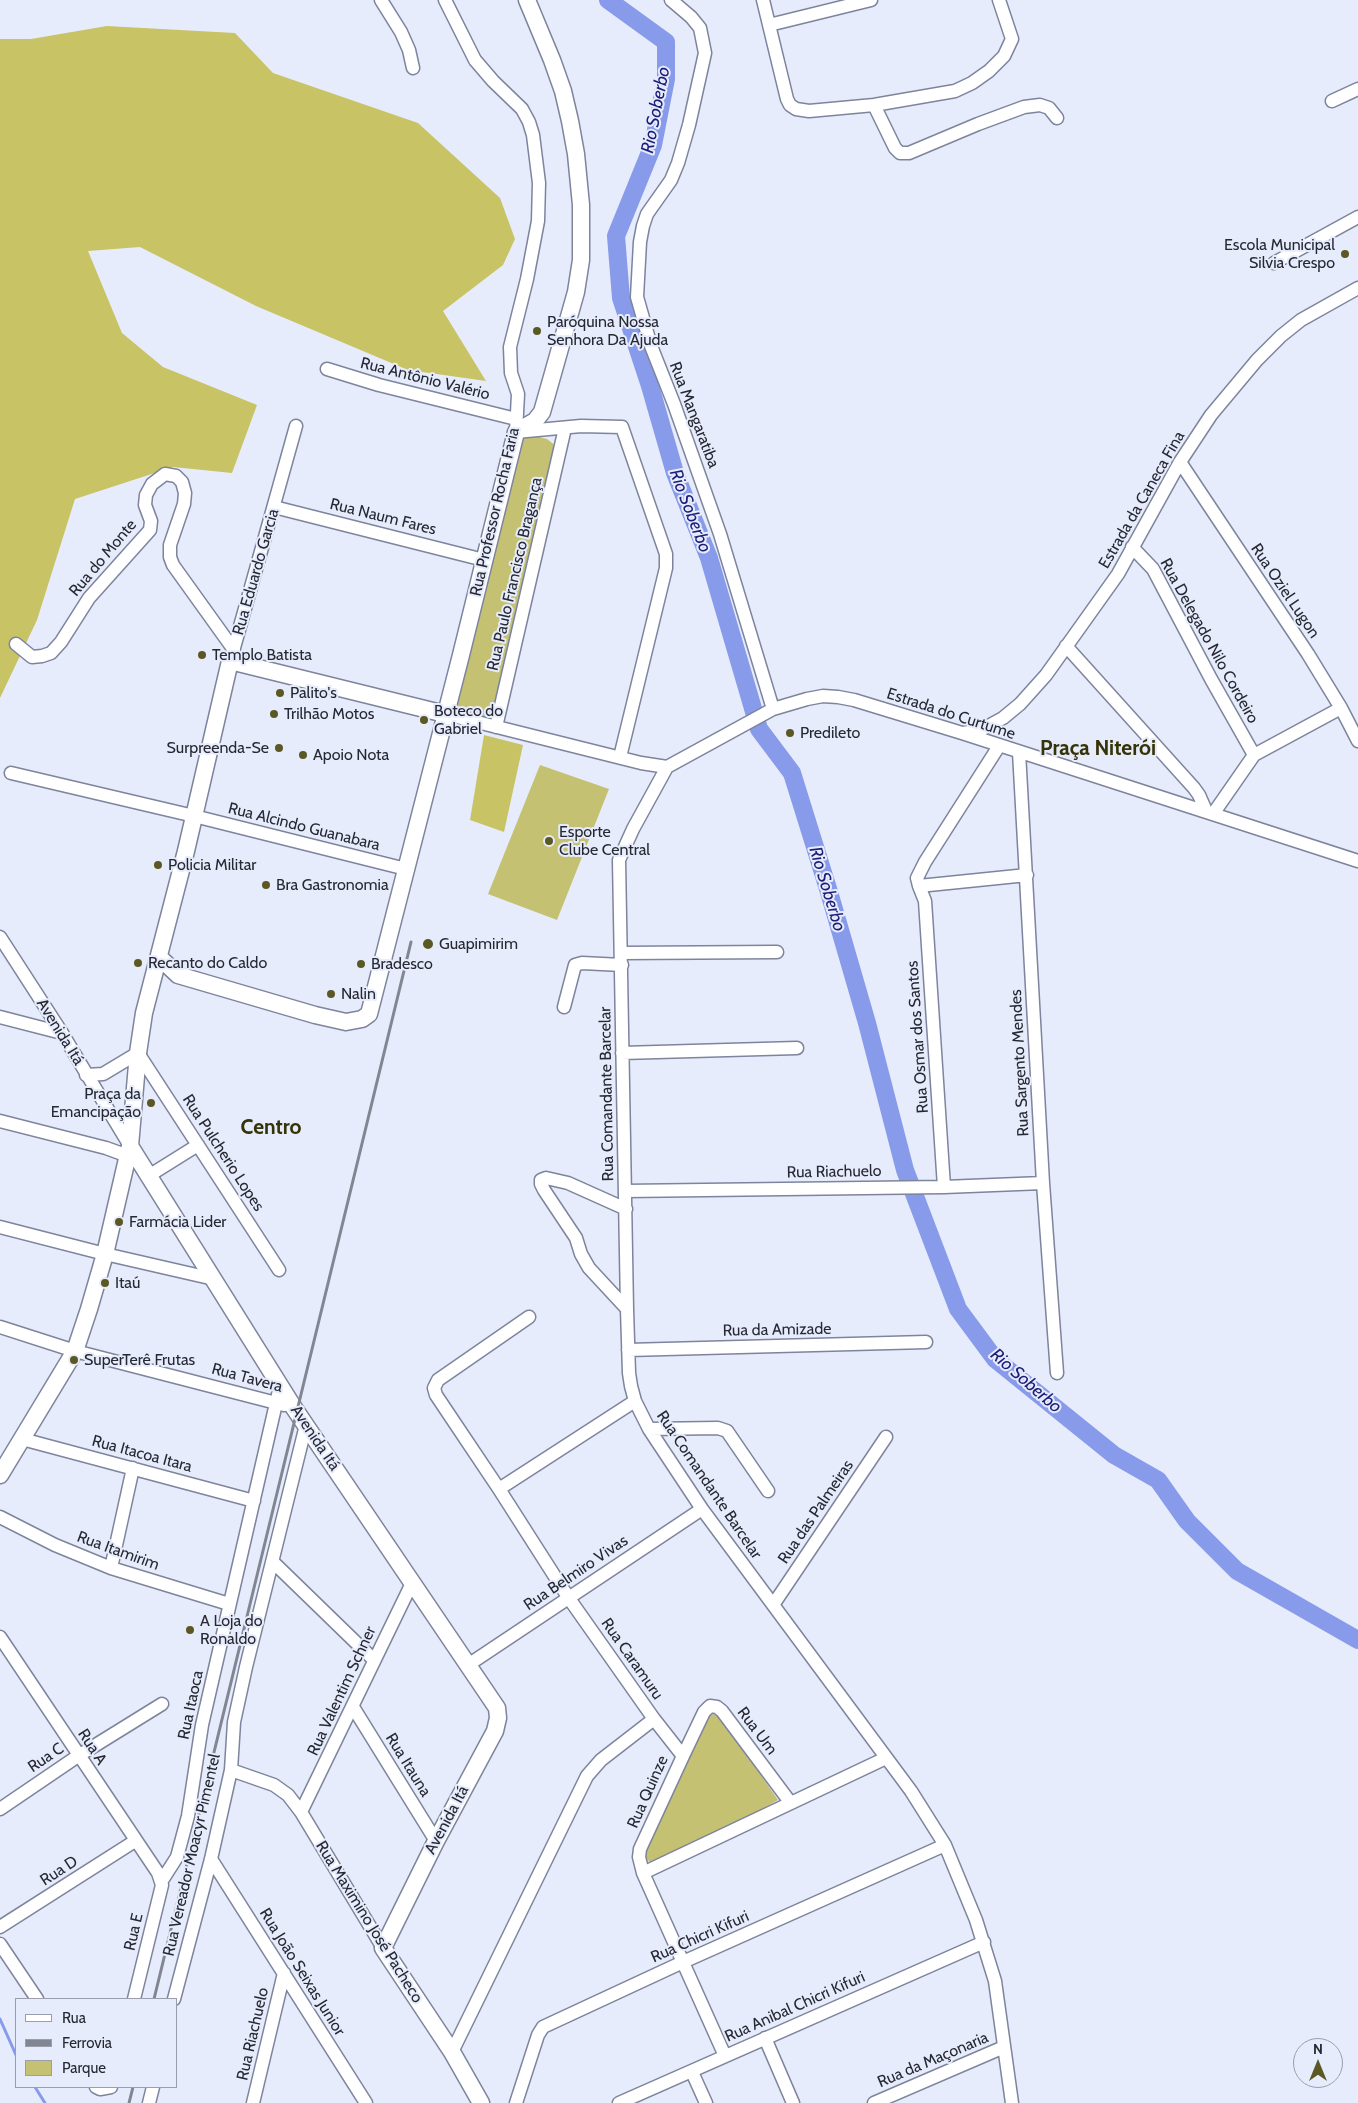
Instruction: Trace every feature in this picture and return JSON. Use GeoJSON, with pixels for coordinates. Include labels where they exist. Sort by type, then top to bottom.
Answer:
{"type":"FeatureCollection","features":[{"type":"Feature","properties":{"kind":"main road"},"geometry":{"type":"LineString","coordinates":[[516,426],[536,421],[542,412],[576,292],[581,260],[582,232],[576,154],[564,91],[527,0]]}},
{"type":"Feature","properties":{"kind":"main road","name":"Rua Professor Rocha Faria"},"geometry":{"type":"LineString","coordinates":[[178,975],[335,1020],[354,1021],[368,1014],[484,560],[516,426]]}},
{"type":"Feature","properties":{"kind":"main road"},"geometry":{"type":"LineString","coordinates":[[232,656],[445,714]]}},
{"type":"Feature","properties":{"kind":"main road","name":"Rua Eduardo Garcia"},"geometry":{"type":"LineString","coordinates":[[0,1475],[75,1351],[105,1254],[129,1151],[142,1024],[232,656]]}},
{"type":"Feature","properties":{"kind":"main road"},"geometry":{"type":"LineString","coordinates":[[158,957],[178,975]]}},
{"type":"Feature","properties":{"kind":"main road"},"geometry":{"type":"LineString","coordinates":[[153,980],[178,975]]}},
{"type":"Feature","properties":{"kind":"main road","name":"Avenida Itá"},"geometry":{"type":"LineString","coordinates":[[129,1151],[150,1175],[294,1408],[497,1708],[498,1718],[495,1730],[436,1841],[383,1948]]}},
{"type":"Feature","properties":{"kind":"main road","name":"Rua Maximino José Pacheco"},"geometry":{"type":"LineString","coordinates":[[383,1948],[452,2052],[481,2103]]}},
{"type":"Feature","properties":{"kind":"street"},"geometry":{"type":"LineString","coordinates":[[381,0],[401,32],[409,50],[413,68]]}},
{"type":"Feature","properties":{"kind":"street","name":"Rua Professor Rocha Faria"},"geometry":{"type":"LineString","coordinates":[[445,0],[475,60],[493,81],[522,109],[533,135],[539,183],[538,221],[527,279],[510,347],[510,366],[518,394],[516,426]]}},
{"type":"Feature","properties":{"kind":"street","name":"Rua Mangaratiba"},"geometry":{"type":"LineString","coordinates":[[670,0],[691,17],[700,28],[705,54],[689,125],[678,163],[671,180],[647,214],[643,226],[640,242],[638,297],[650,346],[674,404],[720,534],[768,712]]}},
{"type":"Feature","properties":{"kind":"street"},"geometry":{"type":"LineString","coordinates":[[763,0],[790,105],[796,109],[808,111],[874,105],[955,91],[972,83],[989,71],[1004,56],[1012,39],[1000,0]]}},
{"type":"Feature","properties":{"kind":"street"},"geometry":{"type":"LineString","coordinates":[[769,25],[871,0]]}},
{"type":"Feature","properties":{"kind":"street"},"geometry":{"type":"LineString","coordinates":[[1332,101],[1358,89]]}},
{"type":"Feature","properties":{"kind":"street"},"geometry":{"type":"LineString","coordinates":[[874,105],[895,148],[900,153],[909,153],[1024,107],[1040,105],[1049,108],[1057,118]]}},
{"type":"Feature","properties":{"kind":"street"},"geometry":{"type":"LineString","coordinates":[[1274,263],[1358,217]]}},
{"type":"Feature","properties":{"kind":"street","name":"Estrada da Caneca Fina"},"geometry":{"type":"LineString","coordinates":[[962,733],[982,736],[1020,704],[1046,675],[1118,574],[1180,462],[1225,397],[1281,336],[1301,320],[1358,288]]}},
{"type":"Feature","properties":{"kind":"street","name":"Rua Antônio Valério"},"geometry":{"type":"LineString","coordinates":[[327,370],[516,426],[551,429],[622,427],[666,554],[666,568],[620,757]]}},
{"type":"Feature","properties":{"kind":"street"},"geometry":{"type":"LineString","coordinates":[[542,412],[551,429]]}},
{"type":"Feature","properties":{"kind":"street","name":"Rua Eduardo Garcia"},"geometry":{"type":"LineString","coordinates":[[232,656],[296,426]]}},
{"type":"Feature","properties":{"kind":"street","name":"Rua Paulo Francisco Bragança"},"geometry":{"type":"LineString","coordinates":[[496,727],[565,428]]}},
{"type":"Feature","properties":{"kind":"street","name":"Rua Oziel Lugon"},"geometry":{"type":"LineString","coordinates":[[1180,462],[1290,627],[1358,741]]}},
{"type":"Feature","properties":{"kind":"street","name":"Rua do Monte"},"geometry":{"type":"LineString","coordinates":[[16,644],[32,657],[51,653],[61,642],[89,598],[150,530],[151,521],[145,505],[146,495],[152,484],[165,474],[176,476],[182,482],[185,493],[184,504],[170,545],[170,557],[173,565],[232,656]]}},
{"type":"Feature","properties":{"kind":"street","name":"Rua Naum Fares"},"geometry":{"type":"LineString","coordinates":[[274,507],[484,560]]}},
{"type":"Feature","properties":{"kind":"street","name":"Rua Delegado Nilo Cordeiro"},"geometry":{"type":"LineString","coordinates":[[1132,547],[1153,569],[1210,679],[1254,755]]}},
{"type":"Feature","properties":{"kind":"street"},"geometry":{"type":"LineString","coordinates":[[1066,646],[1194,788],[1210,812],[1254,755],[1267,746],[1340,708]]}},
{"type":"Feature","properties":{"kind":"street","name":"Estrada do Curtume"},"geometry":{"type":"LineString","coordinates":[[667,767],[768,712],[808,698],[823,696],[854,700],[962,733]]}},
{"type":"Feature","properties":{"kind":"street"},"geometry":{"type":"LineString","coordinates":[[445,714],[641,763],[667,767]]}},
{"type":"Feature","properties":{"kind":"street","name":"Estrada do Curtume"},"geometry":{"type":"LineString","coordinates":[[982,736],[999,746],[1210,812],[1358,861]]}},
{"type":"Feature","properties":{"kind":"street"},"geometry":{"type":"LineString","coordinates":[[999,746],[925,862],[917,878],[919,886],[1027,875]]}},
{"type":"Feature","properties":{"kind":"street","name":"Rua Sargento Mendes"},"geometry":{"type":"LineString","coordinates":[[1019,752],[1043,1183],[1057,1373]]}},
{"type":"Feature","properties":{"kind":"street","name":"Rua Comandante Barcelar"},"geometry":{"type":"LineString","coordinates":[[667,767],[633,829],[620,860],[618,879],[628,1373],[634,1400],[649,1429],[702,1509],[915,1798],[944,1845],[984,1942],[995,1981],[1012,2103]]}},
{"type":"Feature","properties":{"kind":"street","name":"Rua Alcindo Guanabara"},"geometry":{"type":"LineString","coordinates":[[11,772],[406,869]]}},
{"type":"Feature","properties":{"kind":"street","name":"Rua Osmar dos Santos"},"geometry":{"type":"LineString","coordinates":[[919,886],[926,901],[944,1187]]}},
{"type":"Feature","properties":{"kind":"street","name":"Avenida Itá"},"geometry":{"type":"LineString","coordinates":[[0,937],[62,1033],[119,1130],[129,1151]]}},
{"type":"Feature","properties":{"kind":"street"},"geometry":{"type":"LineString","coordinates":[[564,1007],[576,965],[582,963],[621,959],[777,952]]}},
{"type":"Feature","properties":{"kind":"street"},"geometry":{"type":"LineString","coordinates":[[0,1017],[62,1033]]}},
{"type":"Feature","properties":{"kind":"street"},"geometry":{"type":"LineString","coordinates":[[622,1053],[797,1048]]}},
{"type":"Feature","properties":{"kind":"street"},"geometry":{"type":"LineString","coordinates":[[86,1075],[103,1074],[138,1054]]}},
{"type":"Feature","properties":{"kind":"street","name":"Rua Pulcherio Lopes"},"geometry":{"type":"LineString","coordinates":[[138,1054],[279,1270]]}},
{"type":"Feature","properties":{"kind":"street"},"geometry":{"type":"LineString","coordinates":[[96,1091],[103,1074]]}},
{"type":"Feature","properties":{"kind":"street"},"geometry":{"type":"LineString","coordinates":[[0,1121],[106,1148],[129,1151]]}},
{"type":"Feature","properties":{"kind":"street"},"geometry":{"type":"LineString","coordinates":[[106,1148],[118,1144],[119,1130]]}},
{"type":"Feature","properties":{"kind":"street"},"geometry":{"type":"LineString","coordinates":[[150,1175],[198,1145]]}},
{"type":"Feature","properties":{"kind":"street"},"geometry":{"type":"LineString","coordinates":[[626,1209],[568,1183],[546,1178],[542,1180],[541,1184],[544,1190],[576,1238],[581,1254],[589,1268],[627,1309]]}},
{"type":"Feature","properties":{"kind":"street","name":"Rua Riachuelo"},"geometry":{"type":"LineString","coordinates":[[625,1191],[944,1187],[1043,1183]]}},
{"type":"Feature","properties":{"kind":"street"},"geometry":{"type":"LineString","coordinates":[[0,1227],[214,1279]]}},
{"type":"Feature","properties":{"kind":"street","name":"Rua Caramuru"},"geometry":{"type":"LineString","coordinates":[[452,2052],[587,1776],[601,1760],[654,1720],[568,1597],[499,1489],[443,1407],[434,1388],[438,1380],[530,1317]]}},
{"type":"Feature","properties":{"kind":"street","name":"Rua Tavera"},"geometry":{"type":"LineString","coordinates":[[0,1327],[75,1351],[294,1408]]}},
{"type":"Feature","properties":{"kind":"street","name":"Rua da Amizade"},"geometry":{"type":"LineString","coordinates":[[628,1350],[926,1342]]}},
{"type":"Feature","properties":{"kind":"street","name":"Rua Itaoca"},"geometry":{"type":"LineString","coordinates":[[160,1878],[177,1857],[188,1816],[202,1725],[280,1386]]}},
{"type":"Feature","properties":{"kind":"street"},"geometry":{"type":"LineString","coordinates":[[499,1489],[634,1400]]}},
{"type":"Feature","properties":{"kind":"street","name":"Rua Vereador Moacyr Pimentel"},"geometry":{"type":"LineString","coordinates":[[174,1998],[211,1859],[231,1770],[234,1722],[306,1425]]}},
{"type":"Feature","properties":{"kind":"street"},"geometry":{"type":"LineString","coordinates":[[649,1429],[718,1428],[727,1431],[768,1491]]}},
{"type":"Feature","properties":{"kind":"street","name":"Rua das Palmeiras"},"geometry":{"type":"LineString","coordinates":[[773,1605],[886,1437]]}},
{"type":"Feature","properties":{"kind":"street","name":"Rua Itacoa Itara"},"geometry":{"type":"LineString","coordinates":[[22,1439],[254,1501]]}},
{"type":"Feature","properties":{"kind":"street"},"geometry":{"type":"LineString","coordinates":[[111,1568],[133,1468]]}},
{"type":"Feature","properties":{"kind":"street","name":"Rua Belmiro Vivas"},"geometry":{"type":"LineString","coordinates":[[468,1665],[702,1509]]}},
{"type":"Feature","properties":{"kind":"street","name":"Rua Itamirim"},"geometry":{"type":"LineString","coordinates":[[0,1518],[55,1545],[111,1568],[230,1604]]}},
{"type":"Feature","properties":{"kind":"street"},"geometry":{"type":"LineString","coordinates":[[272,1562],[374,1660]]}},
{"type":"Feature","properties":{"kind":"street","name":"Rua Valentim Schner"},"geometry":{"type":"LineString","coordinates":[[301,1812],[412,1583]]}},
{"type":"Feature","properties":{"kind":"street","name":"Rua A"},"geometry":{"type":"LineString","coordinates":[[0,1637],[160,1878]]}},
{"type":"Feature","properties":{"kind":"street","name":"Rua C"},"geometry":{"type":"LineString","coordinates":[[0,1809],[78,1756],[162,1704]]}},
{"type":"Feature","properties":{"kind":"street","name":"Rua Um"},"geometry":{"type":"LineString","coordinates":[[683,1756],[704,1712],[710,1706],[717,1707],[722,1711],[790,1802]]}},
{"type":"Feature","properties":{"kind":"street","name":"Rua Itauna"},"geometry":{"type":"LineString","coordinates":[[353,1707],[436,1841]]}},
{"type":"Feature","properties":{"kind":"street","name":"Rua Quinze"},"geometry":{"type":"LineString","coordinates":[[643,1873],[639,1857],[640,1850],[683,1756],[654,1720]]}},
{"type":"Feature","properties":{"kind":"street"},"geometry":{"type":"LineString","coordinates":[[725,2056],[643,1873],[886,1758]]}},
{"type":"Feature","properties":{"kind":"street","name":"Rua Maximino José Pacheco"},"geometry":{"type":"LineString","coordinates":[[231,1770],[274,1785],[288,1795],[301,1812],[383,1948]]}},
{"type":"Feature","properties":{"kind":"street","name":"Rua D"},"geometry":{"type":"LineString","coordinates":[[0,1928],[135,1841]]}},
{"type":"Feature","properties":{"kind":"street","name":"Rua Chicri Kifuri"},"geometry":{"type":"LineString","coordinates":[[516,2103],[540,2030],[543,2027],[944,1845]]}},
{"type":"Feature","properties":{"kind":"street","name":"Rua João Seixas Junior"},"geometry":{"type":"LineString","coordinates":[[211,1859],[366,2103]]}},
{"type":"Feature","properties":{"kind":"street","name":"Rua E"},"geometry":{"type":"LineString","coordinates":[[134,1998],[162,1885],[160,1878]]}},
{"type":"Feature","properties":{"kind":"street","name":"Rua Anibal Chicri Kifuri"},"geometry":{"type":"LineString","coordinates":[[619,2103],[984,1942]]}},
{"type":"Feature","properties":{"kind":"street"},"geometry":{"type":"LineString","coordinates":[[0,1944],[36,1998]]}},
{"type":"Feature","properties":{"kind":"street","name":"Rua Riachuelo"},"geometry":{"type":"LineString","coordinates":[[253,2103],[284,1973]]}},
{"type":"Feature","properties":{"kind":"street"},"geometry":{"type":"LineString","coordinates":[[765,2038],[793,2103]]}},
{"type":"Feature","properties":{"kind":"street","name":"Rua da Maçonaria"},"geometry":{"type":"LineString","coordinates":[[874,2103],[1004,2047]]}},
{"type":"Feature","properties":{"kind":"street"},"geometry":{"type":"LineString","coordinates":[[692,2072],[706,2103]]}},
{"type":"Feature","properties":{"kind":"street"},"geometry":{"type":"LineString","coordinates":[[149,2103],[153,2088]]}},
{"type":"Feature","properties":{"kind":"green space"},"geometry":{"type":"Polygon","coordinates":[[[532,435],[547,439],[556,446],[493,719],[451,710],[520,440],[532,435]]]}},
{"type":"Feature","properties":{"kind":"green space","name":"Esporte Clube Central"},"geometry":{"type":"Polygon","coordinates":[[[540,765],[609,789],[557,920],[488,894],[540,765]]]}},
{"type":"Feature","properties":{"kind":"green space"},"geometry":{"type":"Polygon","coordinates":[[[714,1714],[721,1718],[778,1800],[746,1818],[650,1862],[644,1858],[645,1848],[708,1716],[714,1714]]]}},
{"type":"Feature","properties":{"kind":"shaded area"},"geometry":{"type":"Polygon","coordinates":[[[107,26],[235,33],[273,73],[418,123],[500,198],[515,239],[503,265],[443,311],[486,381],[408,370],[256,306],[140,247],[88,251],[122,333],[163,367],[257,405],[232,473],[173,467],[75,499],[37,620],[0,698],[0,39],[31,39],[107,26]]]}},
{"type":"Feature","properties":{"kind":"shaded area"},"geometry":{"type":"Polygon","coordinates":[[[484,735],[523,745],[504,832],[470,820],[484,735]]]}},
{"type":"Feature","properties":{"kind":"waterway","name":"Rio Soberbo"},"geometry":{"type":"LineString","coordinates":[[608,0],[666,42],[666,79],[653,145],[616,236],[621,298],[650,386],[675,473],[709,558],[759,729],[792,773],[867,1023],[905,1170],[958,1309],[995,1359],[1114,1455],[1158,1480],[1187,1521],[1237,1571],[1358,1640]]}},
{"type":"Feature","properties":{"kind":"waterway"},"geometry":{"type":"LineString","coordinates":[[0,2019],[15,2053]]}},
{"type":"Feature","properties":{"kind":"waterway"},"geometry":{"type":"LineString","coordinates":[[36,2088],[45,2103]]}},
{"type":"Feature","properties":{"kind":"railway"},"geometry":{"type":"LineString","coordinates":[[154,1998],[411,942]]}},
{"type":"Feature","properties":{"kind":"railway"},"geometry":{"type":"LineString","coordinates":[[129,2103],[133,2088]]}},
{"type":"Feature","properties":{"kind":"place","name":"Escola Municipal Silvia Crespo"},"geometry":{"type":"Point","coordinates":[1345,254]}},
{"type":"Feature","properties":{"kind":"place","name":"Paróquina Nossa Senhora Da Ajuda"},"geometry":{"type":"Point","coordinates":[537,331]}},
{"type":"Feature","properties":{"kind":"place","name":"Templo Batista"},"geometry":{"type":"Point","coordinates":[202,655]}},
{"type":"Feature","properties":{"kind":"place","name":"Palito's"},"geometry":{"type":"Point","coordinates":[280,693]}},
{"type":"Feature","properties":{"kind":"place","name":"Trilhão Motos"},"geometry":{"type":"Point","coordinates":[274,714]}},
{"type":"Feature","properties":{"kind":"place","name":"Boteco do Gabriel"},"geometry":{"type":"Point","coordinates":[424,720]}},
{"type":"Feature","properties":{"kind":"place","name":"Predileto"},"geometry":{"type":"Point","coordinates":[790,733]}},
{"type":"Feature","properties":{"kind":"place","name":"Surpreenda-Se"},"geometry":{"type":"Point","coordinates":[279,748]}},
{"type":"Feature","properties":{"kind":"place","name":"Apoio Nota"},"geometry":{"type":"Point","coordinates":[303,755]}},
{"type":"Feature","properties":{"kind":"place","name":"Esporte Clube Central"},"geometry":{"type":"Point","coordinates":[549,841]}},
{"type":"Feature","properties":{"kind":"place","name":"Policia Militar"},"geometry":{"type":"Point","coordinates":[158,865]}},
{"type":"Feature","properties":{"kind":"place","name":"Bra Gastronomia"},"geometry":{"type":"Point","coordinates":[266,885]}},
{"type":"Feature","properties":{"kind":"place","name":"Guapimirim"},"geometry":{"type":"Point","coordinates":[428,944]}},
{"type":"Feature","properties":{"kind":"place","name":"Recanto do Caldo"},"geometry":{"type":"Point","coordinates":[138,963]}},
{"type":"Feature","properties":{"kind":"place","name":"Bradesco"},"geometry":{"type":"Point","coordinates":[361,964]}},
{"type":"Feature","properties":{"kind":"place","name":"Nalin"},"geometry":{"type":"Point","coordinates":[331,994]}},
{"type":"Feature","properties":{"kind":"place","name":"Praça da Emancipação"},"geometry":{"type":"Point","coordinates":[151,1103]}},
{"type":"Feature","properties":{"kind":"place","name":"Farmácia Lider"},"geometry":{"type":"Point","coordinates":[119,1222]}},
{"type":"Feature","properties":{"kind":"place","name":"Itaú"},"geometry":{"type":"Point","coordinates":[105,1283]}},
{"type":"Feature","properties":{"kind":"place","name":"SuperTerê Frutas"},"geometry":{"type":"Point","coordinates":[74,1360]}},
{"type":"Feature","properties":{"kind":"place","name":"A Loja do Ronaldo"},"geometry":{"type":"Point","coordinates":[190,1630]}},
{"type":"Feature","properties":{"kind":"district","name":"Praça Niterói"},"geometry":{"type":"Point","coordinates":[1098,749]}},
{"type":"Feature","properties":{"kind":"district","name":"Centro"},"geometry":{"type":"Point","coordinates":[271,1128]}}]}
